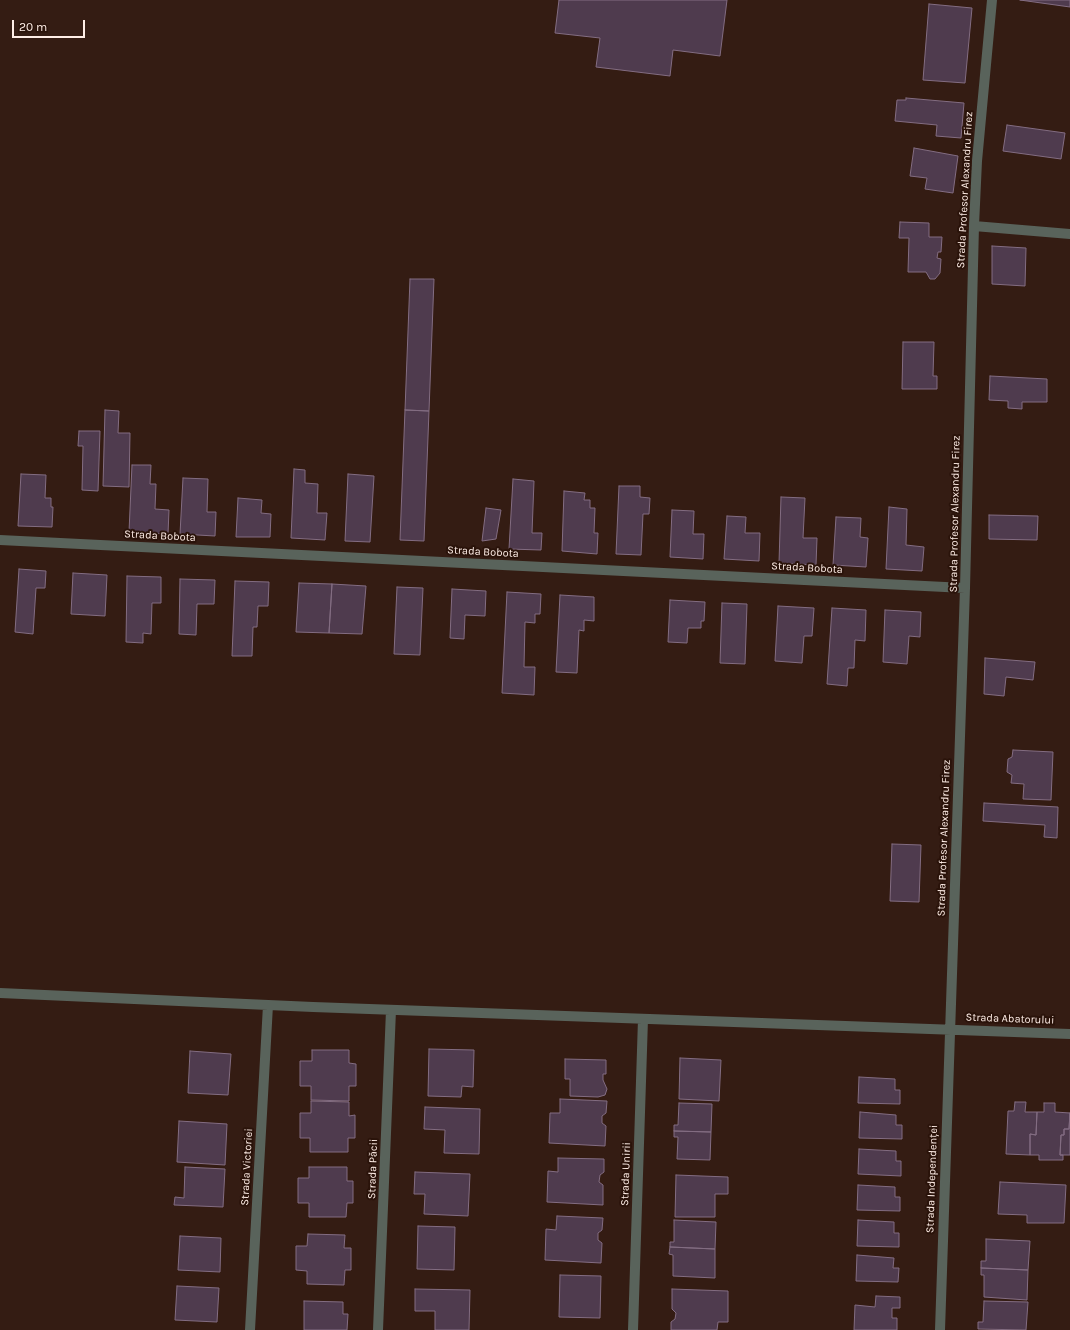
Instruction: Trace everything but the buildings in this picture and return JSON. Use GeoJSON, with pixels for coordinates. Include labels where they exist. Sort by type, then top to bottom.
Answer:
{"type":"FeatureCollection","features":[{"type":"Feature","properties":{"kind":"street","name":"Strada Profesor Alexandru Firez"},"geometry":{"type":"LineString","coordinates":[[949,1029],[966,588],[974,226],[977,161],[992,0]]}},
{"type":"Feature","properties":{"kind":"street"},"geometry":{"type":"LineString","coordinates":[[974,226],[1070,234]]}},
{"type":"Feature","properties":{"kind":"street","name":"Strada Bobota"},"geometry":{"type":"LineString","coordinates":[[0,540],[966,588]]}},
{"type":"Feature","properties":{"kind":"street","name":"Strada Abatorului"},"geometry":{"type":"LineString","coordinates":[[0,993],[391,1010],[1070,1034]]}},
{"type":"Feature","properties":{"kind":"street","name":"Strada Victoriei"},"geometry":{"type":"LineString","coordinates":[[250,1330],[268,1005]]}},
{"type":"Feature","properties":{"kind":"street","name":"Strada Păcii"},"geometry":{"type":"LineString","coordinates":[[378,1330],[391,1010]]}},
{"type":"Feature","properties":{"kind":"street","name":"Strada Unirii"},"geometry":{"type":"LineString","coordinates":[[633,1330],[644,1019]]}},
{"type":"Feature","properties":{"kind":"street","name":"Strada Independenței"},"geometry":{"type":"LineString","coordinates":[[940,1330],[949,1029]]}}]}
